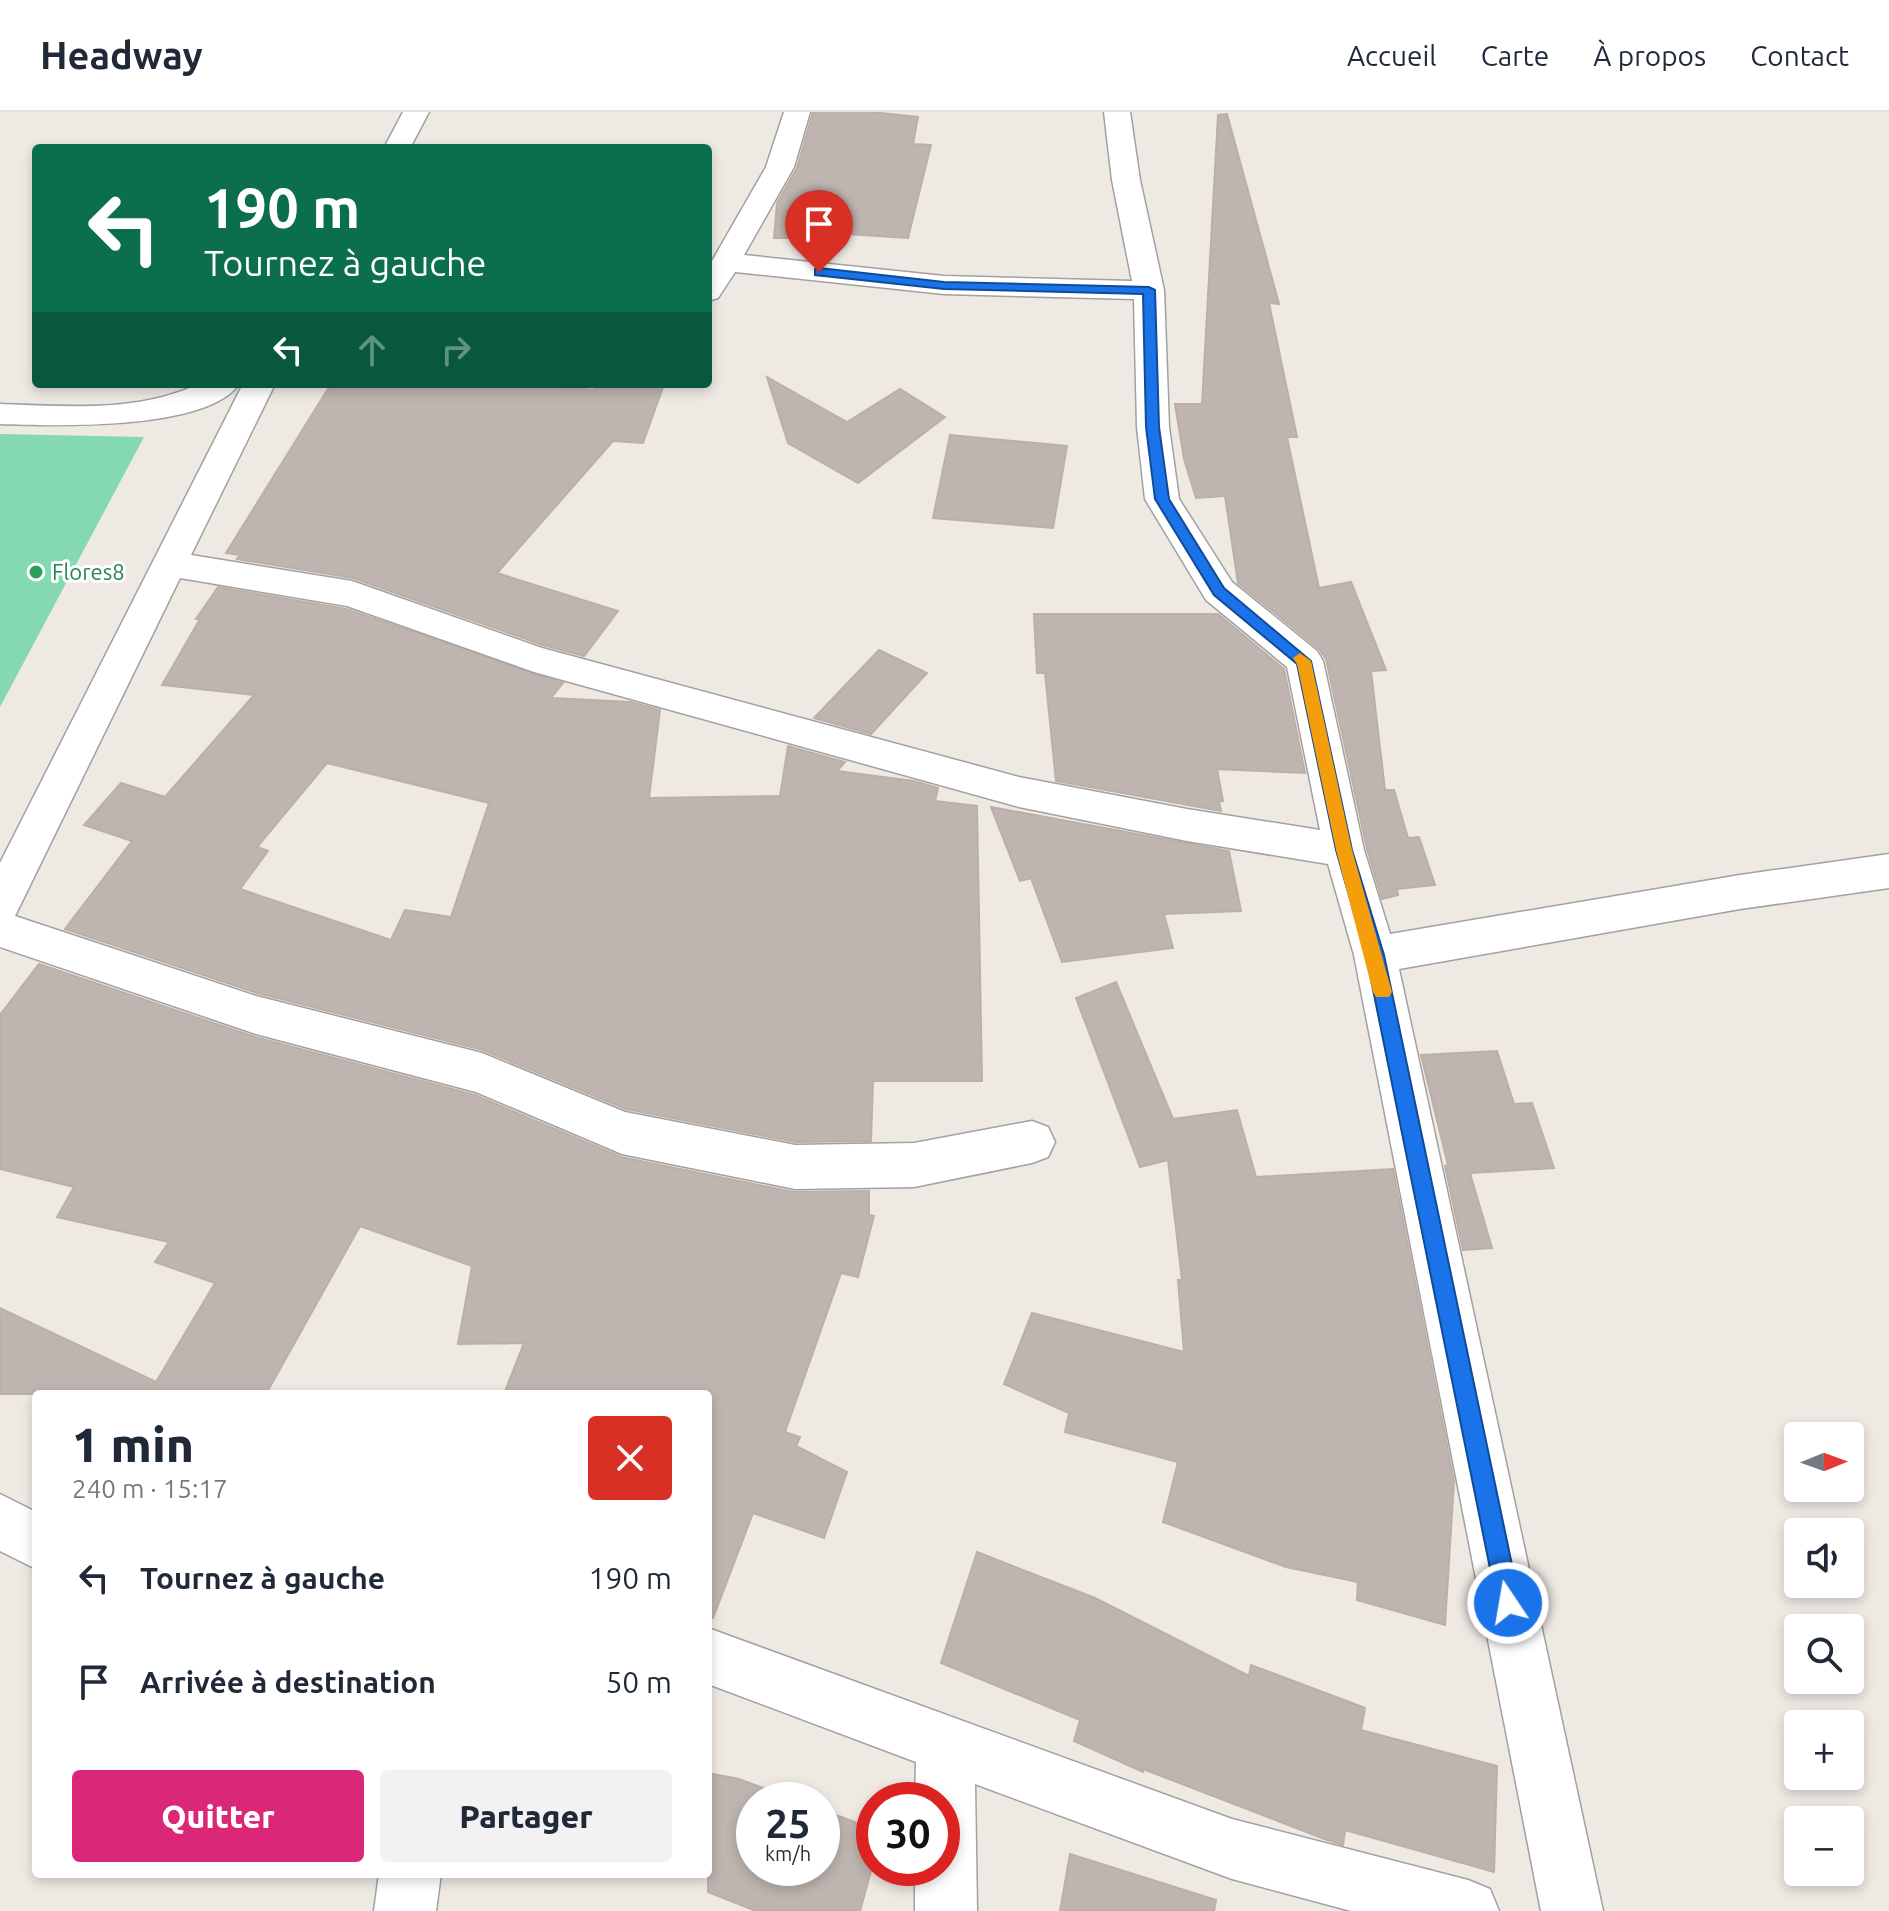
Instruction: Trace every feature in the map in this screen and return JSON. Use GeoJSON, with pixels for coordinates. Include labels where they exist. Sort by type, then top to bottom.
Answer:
{"type":"FeatureCollection","features":[{"type":"Feature","properties":{"kind":"street"},"geometry":{"type":"LineString","coordinates":[[399,144],[416,112]]}},
{"type":"Feature","properties":{"kind":"street"},"geometry":{"type":"LineString","coordinates":[[712,285],[780,167],[797,112]]}},
{"type":"Feature","properties":{"kind":"street"},"geometry":{"type":"LineString","coordinates":[[1117,112],[1126,180],[1149,290],[1153,427],[1162,499],[1219,591],[1304,661],[1344,850],[1375,955],[1572,1911]]}},
{"type":"Feature","properties":{"kind":"street"},"geometry":{"type":"LineString","coordinates":[[726,262],[944,285],[1149,290]]}},
{"type":"Feature","properties":{"kind":"street"},"geometry":{"type":"LineString","coordinates":[[0,414],[97,417],[197,400],[216,388]]}},
{"type":"Feature","properties":{"kind":"street"},"geometry":{"type":"LineString","coordinates":[[0,904],[257,388]]}},
{"type":"Feature","properties":{"kind":"street"},"geometry":{"type":"LineString","coordinates":[[169,564],[352,594],[534,659],[1019,792],[1344,850]]}},
{"type":"Feature","properties":{"kind":"street"},"geometry":{"type":"LineString","coordinates":[[1375,955],[1740,892],[1889,871]]}},
{"type":"Feature","properties":{"kind":"street"},"geometry":{"type":"LineString","coordinates":[[0,929],[256,1015],[482,1073],[622,1133],[795,1167],[914,1165],[1032,1142]]}},
{"type":"Feature","properties":{"kind":"street"},"geometry":{"type":"LineString","coordinates":[[0,1521],[32,1540]]}},
{"type":"Feature","properties":{"kind":"street"},"geometry":{"type":"LineString","coordinates":[[712,1658],[1232,1849],[1468,1911]]}},
{"type":"Feature","properties":{"kind":"street"},"geometry":{"type":"LineString","coordinates":[[945,1745],[946,1911]]}},
{"type":"Feature","properties":{"kind":"street"},"geometry":{"type":"LineString","coordinates":[[405,1911],[409,1878]]}},
{"type":"Feature","properties":{"kind":"green space","name":"Flores8"},"geometry":{"type":"Polygon","coordinates":[[[0,434],[144,437],[0,707],[0,434]]]}},
{"type":"Feature","properties":{"kind":"building"},"geometry":{"type":"Polygon","coordinates":[[[813,112],[871,112],[918,117],[913,144],[931,145],[908,238],[830,233],[829,238],[774,238],[777,203],[797,168],[813,112]]]}},
{"type":"Feature","properties":{"kind":"building"},"geometry":{"type":"Polygon","coordinates":[[[1227,114],[1279,304],[1269,303],[1297,437],[1287,437],[1319,588],[1351,582],[1386,670],[1371,671],[1385,790],[1394,790],[1408,838],[1419,837],[1435,885],[1397,889],[1398,895],[1382,899],[1367,849],[1326,659],[1319,649],[1238,583],[1225,496],[1196,498],[1184,459],[1175,404],[1202,404],[1218,115],[1227,114]]]}},
{"type":"Feature","properties":{"kind":"building"},"geometry":{"type":"Polygon","coordinates":[[[767,377],[847,422],[900,389],[945,417],[858,483],[788,443],[767,377]]]}},
{"type":"Feature","properties":{"kind":"building"},"geometry":{"type":"Polygon","coordinates":[[[329,388],[663,388],[643,443],[613,441],[497,573],[618,611],[584,656],[543,645],[353,578],[237,559],[240,555],[226,553],[329,388]]]}},
{"type":"Feature","properties":{"kind":"building"},"geometry":{"type":"Polygon","coordinates":[[[950,435],[1067,446],[1053,528],[933,518],[950,435]]]}},
{"type":"Feature","properties":{"kind":"building"},"geometry":{"type":"Polygon","coordinates":[[[218,587],[346,609],[563,683],[551,698],[631,702],[660,710],[649,798],[780,796],[788,746],[845,762],[837,771],[914,781],[938,788],[935,801],[977,806],[982,1081],[873,1081],[871,1141],[795,1142],[626,1109],[483,1050],[257,993],[65,929],[132,841],[84,825],[121,783],[165,797],[254,695],[162,685],[200,619],[196,619],[218,587]],[[327,763],[257,847],[268,851],[240,889],[391,940],[405,910],[451,917],[489,803],[327,763]]]}},
{"type":"Feature","properties":{"kind":"building"},"geometry":{"type":"Polygon","coordinates":[[[1034,614],[1218,614],[1284,669],[1305,773],[1217,769],[1223,801],[1219,802],[1221,811],[1056,781],[1045,673],[1037,673],[1034,614]]]}},
{"type":"Feature","properties":{"kind":"building"},"geometry":{"type":"Polygon","coordinates":[[[879,650],[927,673],[871,734],[814,718],[879,650]]]}},
{"type":"Feature","properties":{"kind":"building"},"geometry":{"type":"Polygon","coordinates":[[[991,807],[1229,851],[1241,911],[1164,914],[1173,948],[1062,962],[1031,878],[1020,881],[991,807]]]}},
{"type":"Feature","properties":{"kind":"building"},"geometry":{"type":"Polygon","coordinates":[[[39,964],[255,1037],[475,1095],[621,1157],[794,1192],[869,1191],[869,1215],[874,1216],[858,1277],[841,1273],[785,1432],[800,1437],[796,1446],[847,1472],[824,1538],[753,1513],[712,1618],[712,1390],[506,1390],[524,1343],[458,1344],[472,1266],[360,1226],[268,1390],[32,1390],[32,1394],[0,1394],[0,1308],[156,1382],[215,1283],[155,1262],[169,1242],[57,1217],[74,1187],[0,1169],[0,1015],[39,964]]]}},
{"type":"Feature","properties":{"kind":"building"},"geometry":{"type":"Polygon","coordinates":[[[1116,982],[1173,1119],[1237,1110],[1256,1177],[1393,1169],[1454,1481],[1445,1625],[1357,1600],[1358,1582],[1286,1567],[1163,1522],[1178,1462],[1065,1432],[1069,1413],[1004,1384],[1032,1313],[1184,1352],[1178,1280],[1182,1280],[1168,1160],[1140,1167],[1076,998],[1116,982]]]}},
{"type":"Feature","properties":{"kind":"building"},"geometry":{"type":"Polygon","coordinates":[[[1497,1051],[1514,1104],[1532,1103],[1554,1168],[1470,1173],[1492,1248],[1463,1250],[1445,1166],[1448,1165],[1421,1055],[1497,1051]]]}},
{"type":"Feature","properties":{"kind":"building"},"geometry":{"type":"Polygon","coordinates":[[[977,1552],[1095,1598],[1249,1676],[1251,1665],[1365,1708],[1361,1730],[1497,1766],[1494,1872],[1345,1830],[1343,1845],[1143,1769],[1143,1772],[1074,1741],[1080,1720],[941,1663],[977,1552]]]}},
{"type":"Feature","properties":{"kind":"building"},"geometry":{"type":"Polygon","coordinates":[[[712,1774],[747,1782],[736,1782],[736,1886],[840,1886],[840,1817],[856,1822],[856,1886],[867,1886],[860,1911],[756,1911],[708,1892],[708,1878],[712,1878],[712,1774]]]}},
{"type":"Feature","properties":{"kind":"building"},"geometry":{"type":"Polygon","coordinates":[[[1070,1854],[1216,1900],[1214,1911],[1060,1911],[1070,1854]]]}},
{"type":"Feature","properties":{"kind":"slow traffic"},"geometry":{"type":"LineString","coordinates":[[1300,658],[1304,661],[1344,850],[1383,992]]}},
{"type":"Feature","properties":{"kind":"place","name":"Flores8"},"geometry":{"type":"Point","coordinates":[36,572]}},
{"type":"Feature","properties":{"kind":"route"},"geometry":{"type":"LineString","coordinates":[[819,272],[944,285],[1149,290],[1153,427],[1162,499],[1219,591],[1304,661],[1344,850],[1375,955],[1508,1603]]}}]}
